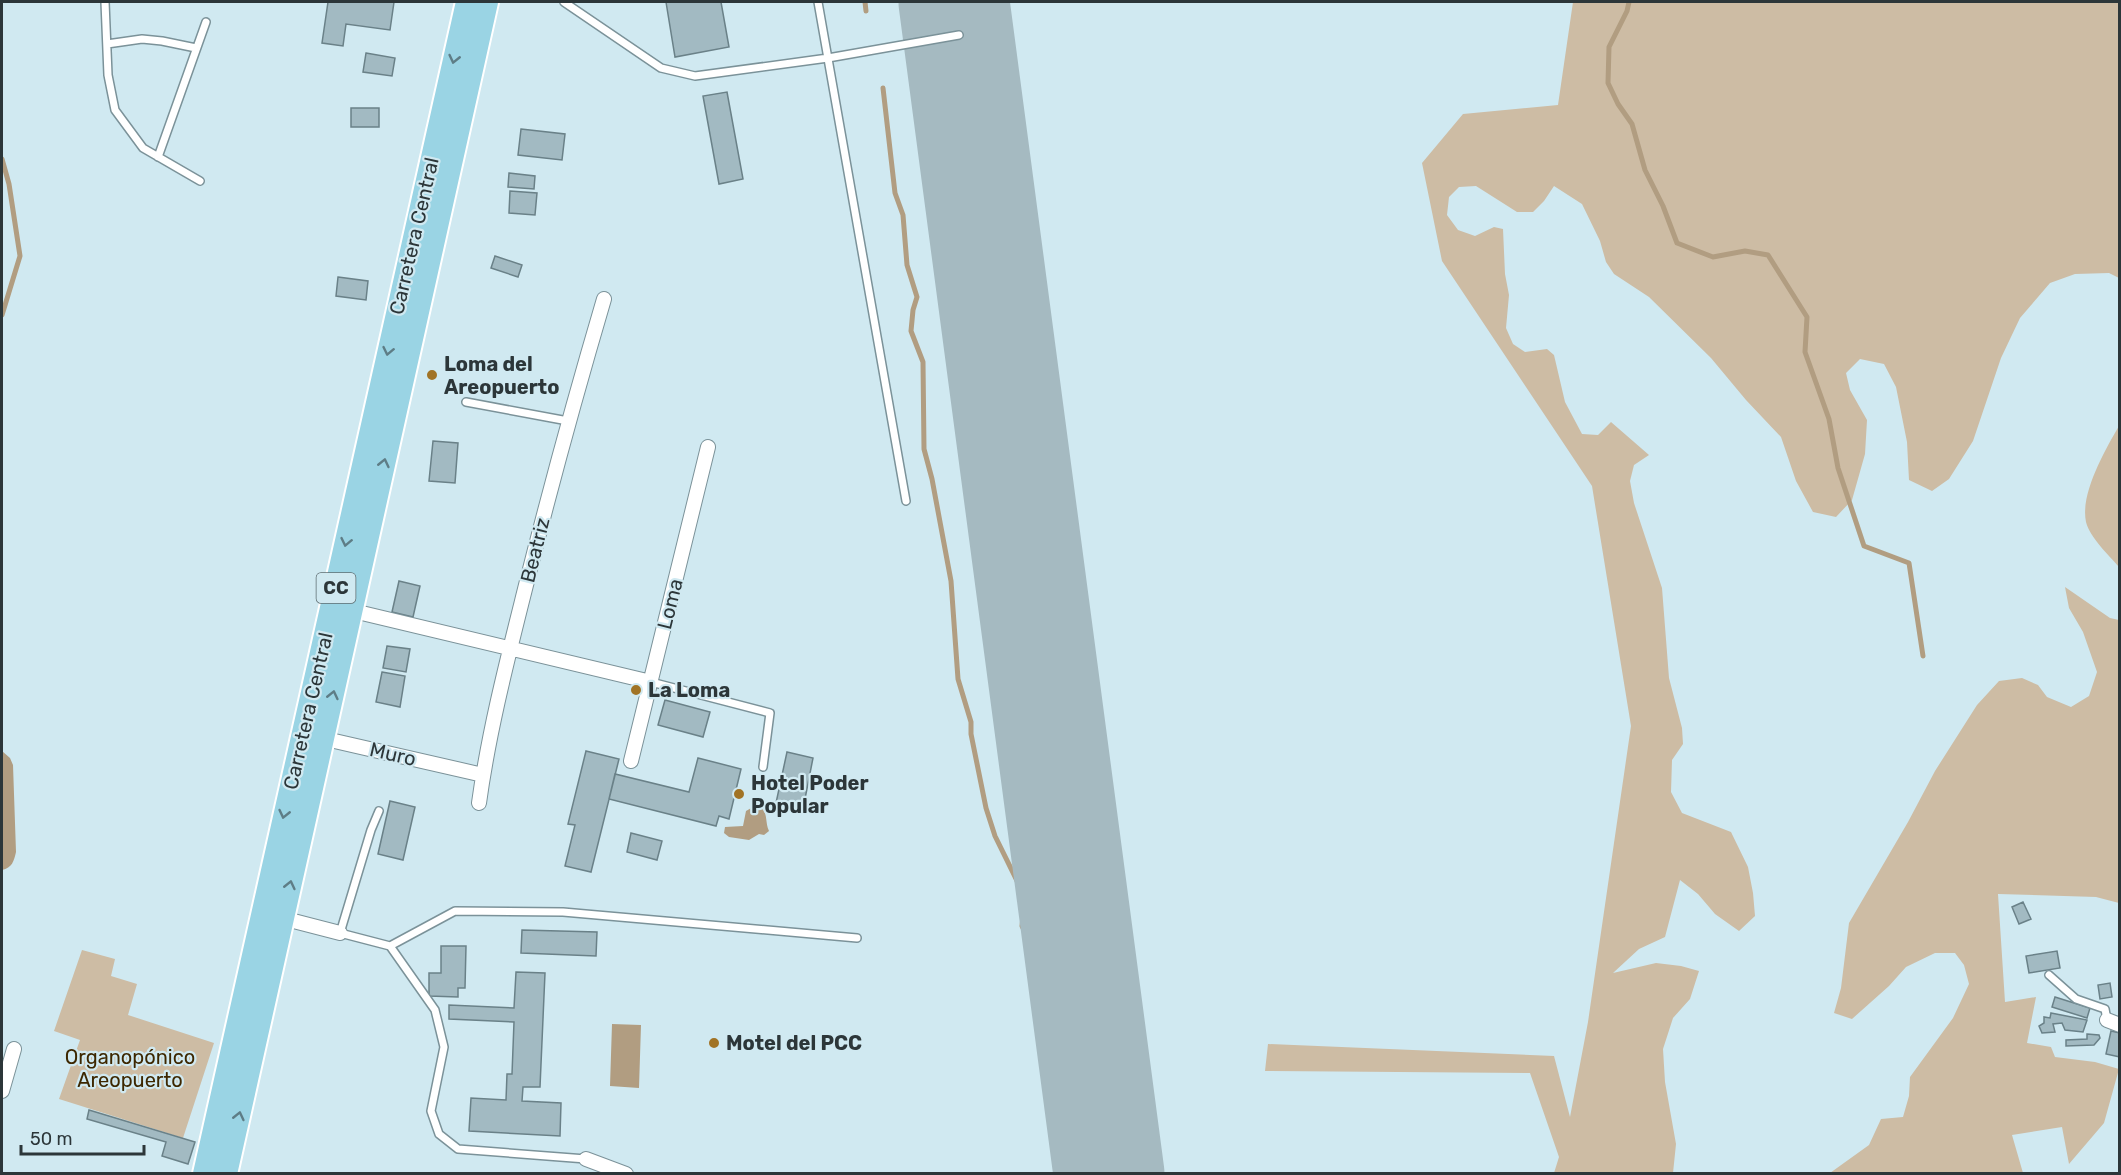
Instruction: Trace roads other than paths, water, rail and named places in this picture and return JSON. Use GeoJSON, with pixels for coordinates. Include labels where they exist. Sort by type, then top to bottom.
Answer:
{"type":"FeatureCollection","features":[{"type":"Feature","properties":{"kind":"main road","name":"Carretera Central"},"geometry":{"type":"LineString","coordinates":[[204,1173],[272,916],[313,736],[466,2]]}},
{"type":"Feature","properties":{"kind":"main road","name":"Carretera Central"},"geometry":{"type":"LineString","coordinates":[[341,608],[488,2]]}},
{"type":"Feature","properties":{"kind":"main road","name":"Carretera Central"},"geometry":{"type":"LineString","coordinates":[[226,1173],[272,916]]}},
{"type":"Feature","properties":{"kind":"street","name":"Beatriz"},"geometry":{"type":"LineString","coordinates":[[479,803],[510,648],[567,421],[604,299]]}},
{"type":"Feature","properties":{"kind":"street","name":"Loma"},"geometry":{"type":"LineString","coordinates":[[632,761],[708,447]]}},
{"type":"Feature","properties":{"kind":"street"},"geometry":{"type":"LineString","coordinates":[[341,608],[651,682]]}},
{"type":"Feature","properties":{"kind":"street","name":"Muro"},"geometry":{"type":"LineString","coordinates":[[313,736],[483,775]]}},
{"type":"Feature","properties":{"kind":"street"},"geometry":{"type":"LineString","coordinates":[[272,916],[340,933]]}},
{"type":"Feature","properties":{"kind":"street"},"geometry":{"type":"LineString","coordinates":[[2,1091],[14,1049]]}},
{"type":"Feature","properties":{"kind":"street"},"geometry":{"type":"LineString","coordinates":[[586,1159],[626,1173]]}},
{"type":"Feature","properties":{"kind":"lane"},"geometry":{"type":"LineString","coordinates":[[105,2],[108,75],[116,110],[143,148],[200,181]]}},
{"type":"Feature","properties":{"kind":"lane"},"geometry":{"type":"LineString","coordinates":[[564,2],[661,68],[695,76],[828,58],[959,35]]}},
{"type":"Feature","properties":{"kind":"lane"},"geometry":{"type":"LineString","coordinates":[[818,2],[906,501]]}},
{"type":"Feature","properties":{"kind":"lane"},"geometry":{"type":"LineString","coordinates":[[158,157],[206,22]]}},
{"type":"Feature","properties":{"kind":"lane"},"geometry":{"type":"LineString","coordinates":[[107,44],[142,39],[196,48]]}},
{"type":"Feature","properties":{"kind":"lane"},"geometry":{"type":"LineString","coordinates":[[466,402],[567,421]]}},
{"type":"Feature","properties":{"kind":"lane"},"geometry":{"type":"LineString","coordinates":[[651,682],[770,713],[763,766]]}},
{"type":"Feature","properties":{"kind":"lane"},"geometry":{"type":"LineString","coordinates":[[379,811],[340,933],[390,946],[435,1010],[444,1047],[431,1111],[439,1134],[458,1149],[586,1159]]}},
{"type":"Feature","properties":{"kind":"lane"},"geometry":{"type":"LineString","coordinates":[[390,946],[456,911],[563,912],[857,938]]}},
{"type":"Feature","properties":{"kind":"lane"},"geometry":{"type":"LineString","coordinates":[[2049,975],[2076,999],[2105,1009],[2113,1023]]}},
{"type":"Feature","properties":{"kind":"waterway"},"geometry":{"type":"LineString","coordinates":[[865,2],[866,11]]}},
{"type":"Feature","properties":{"kind":"waterway"},"geometry":{"type":"LineString","coordinates":[[1629,2],[1627,11],[1609,47],[1608,83],[1618,104],[1632,124],[1645,170],[1663,206],[1677,243],[1713,257],[1745,251],[1768,255],[1807,317],[1805,352],[1829,419],[1838,468],[1864,546],[1909,563],[1923,656]]}},
{"type":"Feature","properties":{"kind":"waterway"},"geometry":{"type":"LineString","coordinates":[[883,88],[895,193],[903,215],[907,265],[917,297],[911,331],[923,362],[924,449],[932,479],[951,581],[958,679],[971,722],[971,734],[986,808],[995,836],[1025,897],[1022,926],[1037,954]]}},
{"type":"Feature","properties":{"kind":"waterway"},"geometry":{"type":"LineString","coordinates":[[2,159],[9,184],[20,256],[2,315]]}},
{"type":"Feature","properties":{"kind":"place","name":"Loma del Areopuerto"},"geometry":{"type":"Point","coordinates":[432,375]}},
{"type":"Feature","properties":{"kind":"place","name":"La Loma"},"geometry":{"type":"Point","coordinates":[636,690]}},
{"type":"Feature","properties":{"kind":"place","name":"Hotel Poder Popular"},"geometry":{"type":"Point","coordinates":[739,794]}},
{"type":"Feature","properties":{"kind":"place","name":"Motel del PCC"},"geometry":{"type":"Point","coordinates":[714,1043]}},
{"type":"Feature","properties":{"kind":"park label","name":"Organopónico Areopuerto"},"geometry":{"type":"Point","coordinates":[130,1068]}}]}
